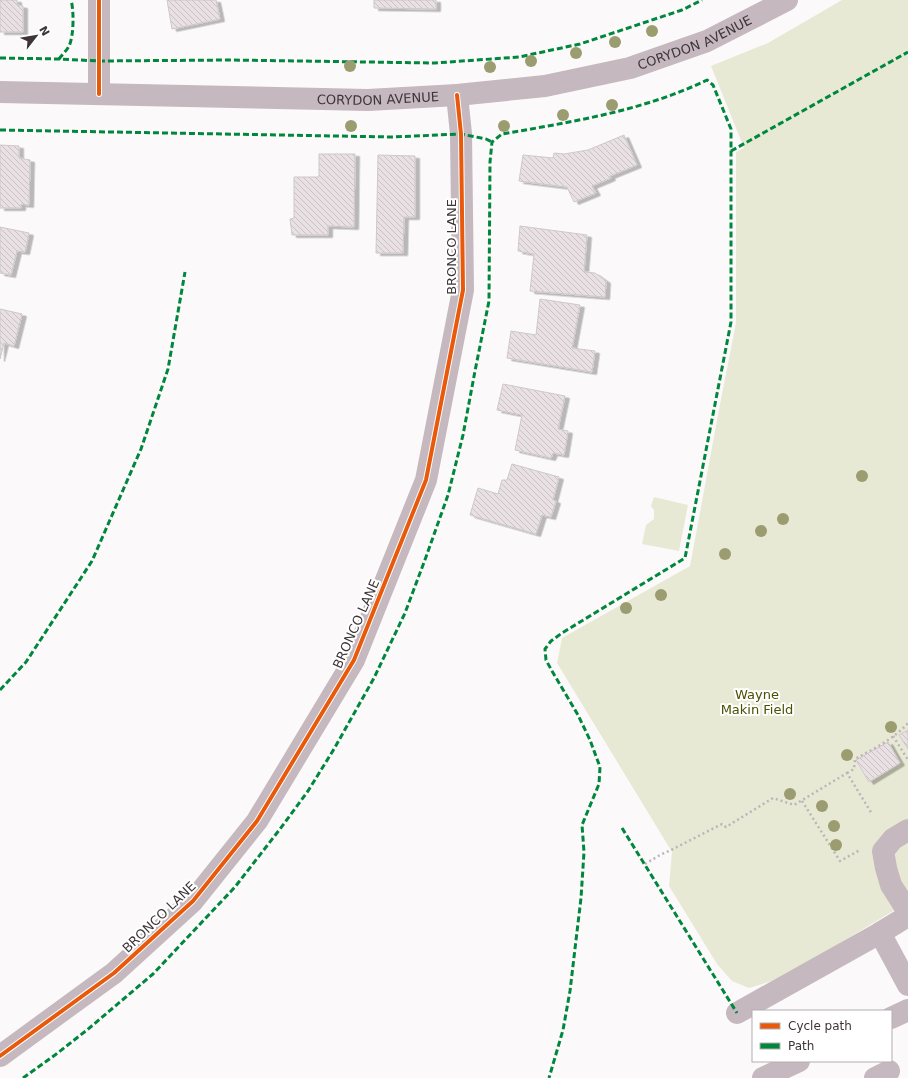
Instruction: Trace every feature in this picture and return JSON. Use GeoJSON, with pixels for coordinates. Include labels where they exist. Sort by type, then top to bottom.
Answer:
{"type":"FeatureCollection","features":[{"type":"Feature","properties":{"kind":"street"},"geometry":{"type":"LineString","coordinates":[[99,0],[99,94]]}},
{"type":"Feature","properties":{"kind":"street","name":"CORYDON AVENUE"},"geometry":{"type":"LineString","coordinates":[[0,92],[368,100],[457,95],[544,86],[630,68],[707,41],[788,0]]}},
{"type":"Feature","properties":{"kind":"street","name":"BRONCO LANE"},"geometry":{"type":"LineString","coordinates":[[0,1056],[114,973],[193,901],[257,821],[354,660],[426,480],[463,290],[460,134],[457,95]]}},
{"type":"Feature","properties":{"kind":"street"},"geometry":{"type":"LineString","coordinates":[[908,830],[893,839],[883,851],[891,885],[908,912]]}},
{"type":"Feature","properties":{"kind":"street"},"geometry":{"type":"LineString","coordinates":[[737,1013],[908,916]]}},
{"type":"Feature","properties":{"kind":"street"},"geometry":{"type":"LineString","coordinates":[[880,933],[908,985]]}},
{"type":"Feature","properties":{"kind":"street"},"geometry":{"type":"LineString","coordinates":[[892,1018],[908,1010]]}},
{"type":"Feature","properties":{"kind":"street"},"geometry":{"type":"LineString","coordinates":[[763,1078],[797,1062]]}},
{"type":"Feature","properties":{"kind":"path"},"geometry":{"type":"LineString","coordinates":[[645,864],[722,824],[726,828],[774,798],[794,805],[802,801],[854,769],[855,759],[893,736],[903,729],[908,723]]}},
{"type":"Feature","properties":{"kind":"path"},"geometry":{"type":"LineString","coordinates":[[893,736],[908,760]]}},
{"type":"Feature","properties":{"kind":"path"},"geometry":{"type":"LineString","coordinates":[[847,773],[872,814]]}},
{"type":"Feature","properties":{"kind":"path"},"geometry":{"type":"LineString","coordinates":[[802,801],[840,861],[860,850]]}},
{"type":"Feature","properties":{"kind":"green space","name":"Wayne Makin Field"},"geometry":{"type":"Polygon","coordinates":[[[842,0],[908,0],[908,902],[807,963],[775,980],[749,988],[732,981],[717,964],[669,886],[672,852],[557,663],[562,638],[690,566],[736,323],[736,152],[744,148],[711,66],[768,43],[842,0]]]}},
{"type":"Feature","properties":{"kind":"green space"},"geometry":{"type":"Polygon","coordinates":[[[654,497],[688,505],[679,551],[642,544],[646,525],[654,519],[654,510],[651,506],[654,497]]]}},
{"type":"Feature","properties":{"kind":"building"},"geometry":{"type":"Polygon","coordinates":[[[0,0],[17,0],[17,5],[23,6],[23,32],[0,32],[0,0]]]}},
{"type":"Feature","properties":{"kind":"building"},"geometry":{"type":"Polygon","coordinates":[[[167,0],[216,0],[220,19],[172,29],[167,0]]]}},
{"type":"Feature","properties":{"kind":"building"},"geometry":{"type":"Polygon","coordinates":[[[374,0],[436,0],[436,9],[374,8],[374,0]]]}},
{"type":"Feature","properties":{"kind":"building"},"geometry":{"type":"Polygon","coordinates":[[[624,135],[637,165],[610,176],[611,178],[592,186],[596,193],[574,202],[567,187],[519,181],[523,155],[553,158],[554,153],[564,154],[588,150],[624,135]]]}},
{"type":"Feature","properties":{"kind":"building"},"geometry":{"type":"Polygon","coordinates":[[[0,145],[19,146],[19,158],[30,160],[29,205],[21,204],[21,208],[0,208],[0,145]]]}},
{"type":"Feature","properties":{"kind":"building"},"geometry":{"type":"Polygon","coordinates":[[[319,154],[355,154],[354,227],[328,226],[328,235],[292,235],[290,219],[294,218],[294,177],[319,177],[319,154]]]}},
{"type":"Feature","properties":{"kind":"building"},"geometry":{"type":"Polygon","coordinates":[[[378,155],[415,156],[415,217],[404,217],[403,253],[376,253],[378,155]]]}},
{"type":"Feature","properties":{"kind":"building"},"geometry":{"type":"Polygon","coordinates":[[[520,226],[587,235],[584,272],[595,273],[606,281],[605,297],[530,291],[534,254],[518,251],[520,226]]]}},
{"type":"Feature","properties":{"kind":"building"},"geometry":{"type":"Polygon","coordinates":[[[0,227],[29,233],[25,252],[17,251],[11,275],[0,273],[0,227]]]}},
{"type":"Feature","properties":{"kind":"building"},"geometry":{"type":"Polygon","coordinates":[[[540,299],[580,305],[572,348],[595,351],[592,372],[507,358],[511,331],[536,335],[540,299]]]}},
{"type":"Feature","properties":{"kind":"building"},"geometry":{"type":"Polygon","coordinates":[[[0,309],[22,314],[14,346],[4,343],[0,359],[0,309]]]}},
{"type":"Feature","properties":{"kind":"building"},"geometry":{"type":"Polygon","coordinates":[[[503,384],[565,396],[558,429],[568,431],[564,455],[553,453],[551,458],[515,450],[522,415],[497,410],[503,384]]]}},
{"type":"Feature","properties":{"kind":"building"},"geometry":{"type":"Polygon","coordinates":[[[512,464],[559,477],[553,500],[556,501],[551,517],[542,515],[536,534],[470,515],[478,488],[498,494],[502,480],[507,480],[512,464]]]}},
{"type":"Feature","properties":{"kind":"building"},"geometry":{"type":"Polygon","coordinates":[[[908,730],[908,749],[899,735],[908,730]]]}},
{"type":"Feature","properties":{"kind":"building"},"geometry":{"type":"Polygon","coordinates":[[[888,742],[900,763],[869,782],[856,760],[888,742]]]}},
{"type":"Feature","properties":{"kind":"marked path"},"geometry":{"type":"LineString","coordinates":[[59,59],[71,42],[73,30],[71,0]]}},
{"type":"Feature","properties":{"kind":"marked path"},"geometry":{"type":"LineString","coordinates":[[0,58],[99,61],[231,60],[435,63],[519,57],[580,44],[682,10],[702,0]]}},
{"type":"Feature","properties":{"kind":"marked path"},"geometry":{"type":"LineString","coordinates":[[731,151],[908,52]]}},
{"type":"Feature","properties":{"kind":"marked path"},"geometry":{"type":"LineString","coordinates":[[23,1078],[87,1030],[153,974],[235,887],[308,791],[334,749],[374,678],[405,613],[426,557],[448,495],[463,435],[489,301],[490,162],[492,142],[502,134],[580,120],[632,108],[683,91],[707,80],[713,85],[731,129],[731,322],[685,558],[562,633],[551,641],[545,649],[546,660],[578,715],[590,740],[600,767],[599,784],[582,825],[584,852],[581,898],[570,991],[563,1030],[549,1078]]}},
{"type":"Feature","properties":{"kind":"marked path"},"geometry":{"type":"LineString","coordinates":[[0,130],[391,137],[461,134],[486,139],[492,142]]}},
{"type":"Feature","properties":{"kind":"marked path"},"geometry":{"type":"LineString","coordinates":[[0,690],[26,662],[92,561],[141,449],[168,369],[185,272]]}},
{"type":"Feature","properties":{"kind":"marked path"},"geometry":{"type":"LineString","coordinates":[[622,828],[737,1013]]}},
{"type":"Feature","properties":{"kind":"cycle path"},"geometry":{"type":"LineString","coordinates":[[99,0],[99,94]]}},
{"type":"Feature","properties":{"kind":"cycle path"},"geometry":{"type":"LineString","coordinates":[[0,1056],[114,973],[193,901],[257,821],[354,660],[426,480],[463,290],[461,134],[457,95]]}}]}
